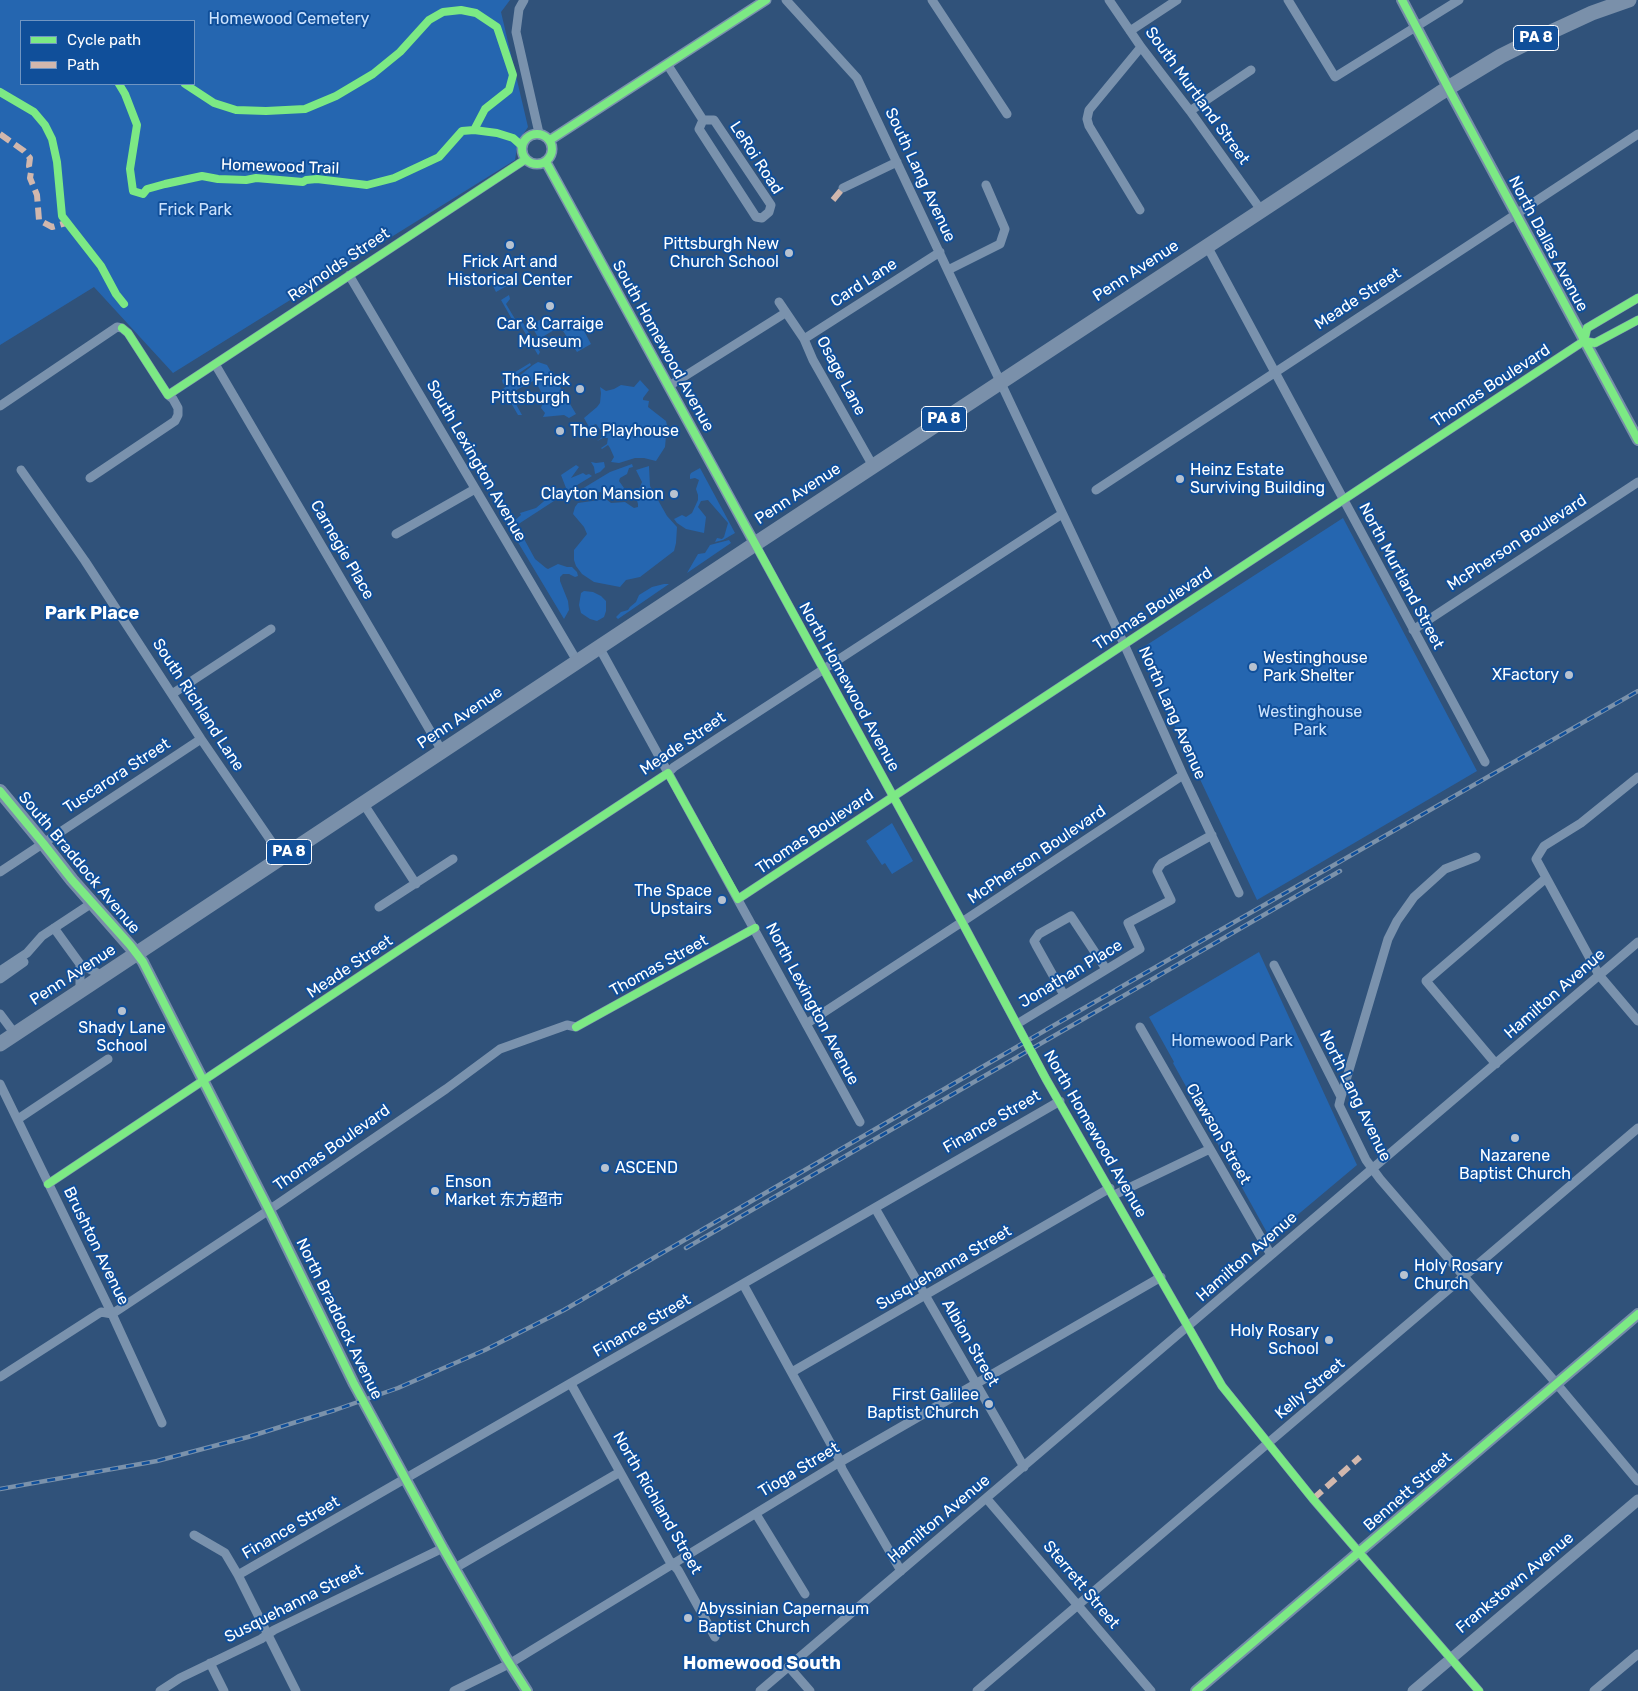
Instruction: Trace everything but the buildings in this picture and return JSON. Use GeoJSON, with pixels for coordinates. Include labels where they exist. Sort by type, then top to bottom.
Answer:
{"type":"FeatureCollection","features":[{"type":"Feature","properties":{"kind":"highway","name":"Penn Avenue"},"geometry":{"type":"LineString","coordinates":[[0,1044],[1001,381],[1448,88],[1501,56],[1543,35],[1592,13],[1629,0]]}},
{"type":"Feature","properties":{"kind":"main road","name":"North Dallas Avenue"},"geometry":{"type":"LineString","coordinates":[[1402,0],[1638,440]]}},
{"type":"Feature","properties":{"kind":"main road","name":"South Braddock Avenue"},"geometry":{"type":"LineString","coordinates":[[0,791],[92,903],[137,954]]}},
{"type":"Feature","properties":{"kind":"main road","name":"North Braddock Avenue"},"geometry":{"type":"LineString","coordinates":[[137,954],[204,1081],[354,1384],[509,1664],[527,1691]]}},
{"type":"Feature","properties":{"kind":"main road","name":"Bennett Street"},"geometry":{"type":"LineString","coordinates":[[1196,1691],[1638,1314]]}},
{"type":"Feature","properties":{"kind":"street"},"geometry":{"type":"LineString","coordinates":[[524,0],[519,9],[516,32],[540,133]]}},
{"type":"Feature","properties":{"kind":"street"},"geometry":{"type":"LineString","coordinates":[[550,140],[766,0]]}},
{"type":"Feature","properties":{"kind":"street","name":"South Lang Avenue"},"geometry":{"type":"LineString","coordinates":[[786,0],[858,78],[1001,381]]}},
{"type":"Feature","properties":{"kind":"street"},"geometry":{"type":"LineString","coordinates":[[932,0],[1007,114]]}},
{"type":"Feature","properties":{"kind":"street","name":"South Murtland Street"},"geometry":{"type":"LineString","coordinates":[[1108,0],[1261,210]]}},
{"type":"Feature","properties":{"kind":"street"},"geometry":{"type":"LineString","coordinates":[[1130,31],[1177,0]]}},
{"type":"Feature","properties":{"kind":"street"},"geometry":{"type":"LineString","coordinates":[[1288,0],[1335,77],[1459,0]]}},
{"type":"Feature","properties":{"kind":"street"},"geometry":{"type":"LineString","coordinates":[[1140,210],[1089,126],[1087,119],[1090,110],[1141,47]]}},
{"type":"Feature","properties":{"kind":"street","name":"LeRoi Road"},"geometry":{"type":"LineString","coordinates":[[667,64],[703,120]]}},
{"type":"Feature","properties":{"kind":"street"},"geometry":{"type":"LineString","coordinates":[[1190,111],[1251,70]]}},
{"type":"Feature","properties":{"kind":"street","name":"LeRoi Road"},"geometry":{"type":"LineString","coordinates":[[703,120],[714,120],[771,206],[769,212],[762,218],[756,217],[699,129],[703,120]]}},
{"type":"Feature","properties":{"kind":"street"},"geometry":{"type":"LineString","coordinates":[[540,133],[546,135],[550,140],[553,150],[552,156],[546,162],[538,165],[526,159],[522,150],[524,141],[533,134],[540,133]]}},
{"type":"Feature","properties":{"kind":"street","name":"Meade Street"},"geometry":{"type":"LineString","coordinates":[[1096,490],[1638,134]]}},
{"type":"Feature","properties":{"kind":"street","name":"Reynolds Street"},"geometry":{"type":"LineString","coordinates":[[168,395],[526,159]]}},
{"type":"Feature","properties":{"kind":"street","name":"South Homewood Avenue"},"geometry":{"type":"LineString","coordinates":[[546,162],[755,544]]}},
{"type":"Feature","properties":{"kind":"street"},"geometry":{"type":"LineString","coordinates":[[842,188],[897,162]]}},
{"type":"Feature","properties":{"kind":"street"},"geometry":{"type":"LineString","coordinates":[[948,270],[1000,244],[1005,229],[986,185]]}},
{"type":"Feature","properties":{"kind":"street","name":"North Murtland Street"},"geometry":{"type":"LineString","coordinates":[[1207,246],[1484,762]]}},
{"type":"Feature","properties":{"kind":"street","name":"Card Lane"},"geometry":{"type":"LineString","coordinates":[[804,339],[940,252]]}},
{"type":"Feature","properties":{"kind":"street","name":"South Lexington Avenue"},"geometry":{"type":"LineString","coordinates":[[349,275],[577,661]]}},
{"type":"Feature","properties":{"kind":"street","name":"Thomas Boulevard"},"geometry":{"type":"LineString","coordinates":[[738,899],[1584,341],[1587,328],[1638,298]]}},
{"type":"Feature","properties":{"kind":"street","name":"Osage Lane"},"geometry":{"type":"LineString","coordinates":[[779,302],[804,339],[813,360],[873,466]]}},
{"type":"Feature","properties":{"kind":"street"},"geometry":{"type":"LineString","coordinates":[[669,386],[782,315]]}},
{"type":"Feature","properties":{"kind":"street","name":"Thomas Boulevard"},"geometry":{"type":"LineString","coordinates":[[1584,341],[1595,343],[1638,320]]}},
{"type":"Feature","properties":{"kind":"street"},"geometry":{"type":"LineString","coordinates":[[0,406],[117,327],[122,328],[128,333],[168,395],[173,399],[178,408],[178,415],[175,421],[90,478]]}},
{"type":"Feature","properties":{"kind":"street","name":"Carnegie Place"},"geometry":{"type":"LineString","coordinates":[[215,364],[442,751]]}},
{"type":"Feature","properties":{"kind":"street","name":"North Lang Avenue"},"geometry":{"type":"LineString","coordinates":[[1001,381],[1239,894]]}},
{"type":"Feature","properties":{"kind":"street","name":"South Richland Lane"},"geometry":{"type":"LineString","coordinates":[[21,470],[85,560],[201,739],[282,858]]}},
{"type":"Feature","properties":{"kind":"street","name":"McPherson Boulevard"},"geometry":{"type":"LineString","coordinates":[[1413,630],[1638,482]]}},
{"type":"Feature","properties":{"kind":"street"},"geometry":{"type":"LineString","coordinates":[[396,534],[475,489]]}},
{"type":"Feature","properties":{"kind":"street","name":"Meade Street"},"geometry":{"type":"LineString","coordinates":[[48,1184],[668,773],[689,757],[1062,514]]}},
{"type":"Feature","properties":{"kind":"street","name":"North Homewood Avenue"},"geometry":{"type":"LineString","coordinates":[[755,544],[1017,1024],[1222,1386],[1359,1552],[1479,1691]]}},
{"type":"Feature","properties":{"kind":"street"},"geometry":{"type":"LineString","coordinates":[[172,694],[271,629]]}},
{"type":"Feature","properties":{"kind":"street","name":"North Lexington Avenue"},"geometry":{"type":"LineString","coordinates":[[599,647],[860,1122]]}},
{"type":"Feature","properties":{"kind":"street","name":"Tuscarora Street"},"geometry":{"type":"LineString","coordinates":[[0,872],[201,739]]}},
{"type":"Feature","properties":{"kind":"street","name":"McPherson Boulevard"},"geometry":{"type":"LineString","coordinates":[[806,1024],[1183,775]]}},
{"type":"Feature","properties":{"kind":"street"},"geometry":{"type":"LineString","coordinates":[[1638,778],[1581,823],[1544,846],[1536,860],[1599,975],[1638,1021]]}},
{"type":"Feature","properties":{"kind":"street"},"geometry":{"type":"LineString","coordinates":[[363,803],[416,884]]}},
{"type":"Feature","properties":{"kind":"street","name":"Jonathan Place"},"geometry":{"type":"LineString","coordinates":[[1017,1024],[1140,949],[1128,923],[1171,900],[1157,871],[1159,867],[1162,863],[1212,835]]}},
{"type":"Feature","properties":{"kind":"street"},"geometry":{"type":"LineString","coordinates":[[1340,1097],[1388,939],[1397,921],[1414,897],[1446,869],[1476,857]]}},
{"type":"Feature","properties":{"kind":"street"},"geometry":{"type":"LineString","coordinates":[[380,907],[453,860]]}},
{"type":"Feature","properties":{"kind":"street"},"geometry":{"type":"LineString","coordinates":[[1496,1064],[1426,981],[1546,878]]}},
{"type":"Feature","properties":{"kind":"street"},"geometry":{"type":"LineString","coordinates":[[0,971],[27,953],[42,936],[92,903]]}},
{"type":"Feature","properties":{"kind":"street"},"geometry":{"type":"LineString","coordinates":[[1064,995],[1034,941],[1039,934],[1071,916],[1106,969]]}},
{"type":"Feature","properties":{"kind":"street"},"geometry":{"type":"LineString","coordinates":[[54,928],[80,964],[103,976]]}},
{"type":"Feature","properties":{"kind":"street","name":"Thomas Street"},"geometry":{"type":"LineString","coordinates":[[576,1027],[755,928]]}},
{"type":"Feature","properties":{"kind":"street","name":"Hamilton Avenue"},"geometry":{"type":"LineString","coordinates":[[760,1691],[1638,942]]}},
{"type":"Feature","properties":{"kind":"street"},"geometry":{"type":"LineString","coordinates":[[0,980],[29,958],[36,943]]}},
{"type":"Feature","properties":{"kind":"street"},"geometry":{"type":"LineString","coordinates":[[80,964],[80,991]]}},
{"type":"Feature","properties":{"kind":"street","name":"North Lang Avenue"},"geometry":{"type":"LineString","coordinates":[[1274,965],[1340,1097],[1339,1105],[1372,1169],[1638,1481]]}},
{"type":"Feature","properties":{"kind":"street"},"geometry":{"type":"LineString","coordinates":[[0,1014],[15,1034]]}},
{"type":"Feature","properties":{"kind":"street","name":"Thomas Boulevard"},"geometry":{"type":"LineString","coordinates":[[112,1314],[269,1210],[446,1089],[500,1049],[567,1024],[576,1027]]}},
{"type":"Feature","properties":{"kind":"street","name":"Clawson Street"},"geometry":{"type":"LineString","coordinates":[[1140,1027],[1271,1255]]}},
{"type":"Feature","properties":{"kind":"street"},"geometry":{"type":"LineString","coordinates":[[18,1119],[108,1059]]}},
{"type":"Feature","properties":{"kind":"street","name":"Brushton Avenue"},"geometry":{"type":"LineString","coordinates":[[0,1084],[112,1314],[162,1423]]}},
{"type":"Feature","properties":{"kind":"street","name":"Finance Street"},"geometry":{"type":"LineString","coordinates":[[238,1575],[1060,1101]]}},
{"type":"Feature","properties":{"kind":"street","name":"Kelly Street"},"geometry":{"type":"LineString","coordinates":[[977,1691],[1638,1128]]}},
{"type":"Feature","properties":{"kind":"street","name":"Susquehanna Street"},"geometry":{"type":"LineString","coordinates":[[792,1372],[1112,1192],[1210,1149]]}},
{"type":"Feature","properties":{"kind":"street","name":"Albion Street"},"geometry":{"type":"LineString","coordinates":[[875,1208],[1024,1467]]}},
{"type":"Feature","properties":{"kind":"street","name":"Tioga Street"},"geometry":{"type":"LineString","coordinates":[[454,1691],[509,1664],[840,1462],[1161,1277]]}},
{"type":"Feature","properties":{"kind":"street"},"geometry":{"type":"LineString","coordinates":[[743,1284],[792,1372],[846,1476],[901,1571]]}},
{"type":"Feature","properties":{"kind":"street"},"geometry":{"type":"LineString","coordinates":[[0,1377],[102,1312],[112,1314]]}},
{"type":"Feature","properties":{"kind":"street","name":"North Richland Street"},"geometry":{"type":"LineString","coordinates":[[571,1384],[668,1560],[678,1570],[715,1637]]}},
{"type":"Feature","properties":{"kind":"street"},"geometry":{"type":"LineString","coordinates":[[455,1568],[620,1472]]}},
{"type":"Feature","properties":{"kind":"street","name":"Sterrett Street"},"geometry":{"type":"LineString","coordinates":[[987,1498],[1151,1691]]}},
{"type":"Feature","properties":{"kind":"street","name":"Frankstown Avenue"},"geometry":{"type":"LineString","coordinates":[[1413,1691],[1638,1500]]}},
{"type":"Feature","properties":{"kind":"street"},"geometry":{"type":"LineString","coordinates":[[756,1514],[805,1594]]}},
{"type":"Feature","properties":{"kind":"street"},"geometry":{"type":"LineString","coordinates":[[194,1535],[225,1553],[296,1691]]}},
{"type":"Feature","properties":{"kind":"street","name":"Susquehanna Street"},"geometry":{"type":"LineString","coordinates":[[160,1691],[180,1678],[268,1635],[274,1630],[444,1548]]}},
{"type":"Feature","properties":{"kind":"street"},"geometry":{"type":"LineString","coordinates":[[1594,1691],[1638,1654]]}},
{"type":"Feature","properties":{"kind":"street"},"geometry":{"type":"LineString","coordinates":[[210,1663],[224,1691]]}},
{"type":"Feature","properties":{"kind":"street"},"geometry":{"type":"LineString","coordinates":[[789,1667],[810,1691]]}},
{"type":"Feature","properties":{"kind":"green space","name":"Frick Park"},"geometry":{"type":"Polygon","coordinates":[[[0,0],[510,0],[501,12],[528,127],[518,142],[515,160],[173,373],[94,287],[0,345],[0,0]]]}},
{"type":"Feature","properties":{"kind":"green space"},"geometry":{"type":"Polygon","coordinates":[[[507,274],[512,283],[496,292],[491,282],[507,274]]]}},
{"type":"Feature","properties":{"kind":"green space"},"geometry":{"type":"Polygon","coordinates":[[[509,295],[510,299],[506,304],[515,319],[513,321],[501,300],[509,295]]]}},
{"type":"Feature","properties":{"kind":"green space"},"geometry":{"type":"Polygon","coordinates":[[[543,318],[548,319],[554,330],[539,339],[531,325],[543,318]]]}},
{"type":"Feature","properties":{"kind":"green space"},"geometry":{"type":"Polygon","coordinates":[[[522,321],[540,352],[538,355],[521,326],[520,322],[522,321]]]}},
{"type":"Feature","properties":{"kind":"green space"},"geometry":{"type":"Polygon","coordinates":[[[580,323],[591,344],[577,352],[563,331],[580,323]]]}},
{"type":"Feature","properties":{"kind":"green space"},"geometry":{"type":"Polygon","coordinates":[[[538,362],[547,365],[576,414],[569,418],[564,415],[543,417],[545,413],[541,408],[544,398],[536,382],[533,381],[513,392],[512,397],[522,415],[518,415],[503,389],[538,362]]]}},
{"type":"Feature","properties":{"kind":"green space"},"geometry":{"type":"Polygon","coordinates":[[[530,363],[531,365],[503,384],[502,380],[530,363]]]}},
{"type":"Feature","properties":{"kind":"green space"},"geometry":{"type":"Polygon","coordinates":[[[640,380],[649,390],[643,400],[649,401],[648,407],[666,421],[665,447],[656,461],[635,458],[619,463],[611,462],[614,457],[608,445],[601,448],[607,444],[608,438],[597,441],[602,437],[601,431],[596,424],[589,427],[584,418],[600,403],[600,387],[606,391],[621,385],[634,387],[640,380]]]}},
{"type":"Feature","properties":{"kind":"green space"},"geometry":{"type":"Polygon","coordinates":[[[591,462],[604,462],[605,467],[595,474],[591,462]]]}},
{"type":"Feature","properties":{"kind":"green space"},"geometry":{"type":"Polygon","coordinates":[[[632,464],[633,467],[629,468],[627,474],[620,478],[619,481],[624,488],[623,491],[619,493],[603,491],[590,495],[572,495],[610,472],[632,464]]]}},
{"type":"Feature","properties":{"kind":"green space"},"geometry":{"type":"Polygon","coordinates":[[[576,465],[579,467],[571,478],[583,473],[592,476],[569,490],[566,488],[561,475],[576,465]]]}},
{"type":"Feature","properties":{"kind":"green space"},"geometry":{"type":"Polygon","coordinates":[[[649,466],[650,486],[667,516],[677,527],[674,551],[640,577],[626,580],[620,587],[594,582],[582,574],[574,560],[574,550],[587,534],[584,527],[573,514],[575,507],[578,503],[606,499],[611,503],[625,502],[634,508],[638,507],[636,497],[642,482],[636,470],[649,466]]]}},
{"type":"Feature","properties":{"kind":"green space"},"geometry":{"type":"Polygon","coordinates":[[[700,468],[735,533],[723,540],[715,542],[717,538],[722,539],[724,537],[728,523],[708,500],[701,501],[698,507],[706,517],[704,533],[686,529],[674,519],[682,515],[686,517],[692,513],[698,500],[696,489],[699,480],[695,478],[690,479],[690,475],[700,468]]]}},
{"type":"Feature","properties":{"kind":"green space"},"geometry":{"type":"Polygon","coordinates":[[[557,490],[560,494],[557,499],[516,524],[514,521],[521,515],[520,513],[536,508],[557,490]]]}},
{"type":"Feature","properties":{"kind":"green space","name":"Westinghouse Park"},"geometry":{"type":"Polygon","coordinates":[[[1343,518],[1477,771],[1257,900],[1139,650],[1343,518]]]}},
{"type":"Feature","properties":{"kind":"green space"},"geometry":{"type":"Polygon","coordinates":[[[518,533],[523,537],[535,559],[546,568],[548,569],[558,564],[572,567],[577,572],[578,576],[575,577],[563,574],[560,577],[569,610],[564,619],[516,539],[515,535],[518,533]]]}},
{"type":"Feature","properties":{"kind":"green space"},"geometry":{"type":"Polygon","coordinates":[[[729,540],[731,543],[687,573],[698,554],[705,553],[710,545],[729,540]]]}},
{"type":"Feature","properties":{"kind":"green space"},"geometry":{"type":"Polygon","coordinates":[[[669,584],[618,619],[616,617],[621,612],[628,610],[636,602],[639,595],[652,587],[669,584]]]}},
{"type":"Feature","properties":{"kind":"green space"},"geometry":{"type":"Polygon","coordinates":[[[584,591],[593,592],[606,601],[604,617],[597,621],[581,613],[579,605],[581,593],[584,591]]]}},
{"type":"Feature","properties":{"kind":"green space"},"geometry":{"type":"Polygon","coordinates":[[[892,823],[913,861],[892,874],[885,863],[882,865],[866,841],[892,823]]]}},
{"type":"Feature","properties":{"kind":"green space","name":"Homewood Park"},"geometry":{"type":"Polygon","coordinates":[[[1259,952],[1357,1165],[1270,1238],[1149,1017],[1259,952]]]}},
{"type":"Feature","properties":{"kind":"railway"},"geometry":{"type":"LineString","coordinates":[[0,1489],[157,1461],[248,1437],[398,1388],[485,1350],[564,1310],[1051,1027],[1638,691]]}},
{"type":"Feature","properties":{"kind":"railway"},"geometry":{"type":"LineString","coordinates":[[686,1248],[1340,871]]}},
{"type":"Feature","properties":{"kind":"marked path"},"geometry":{"type":"LineString","coordinates":[[0,134],[24,151],[30,158],[30,178],[37,195],[39,220],[52,227],[66,223]]}},
{"type":"Feature","properties":{"kind":"marked path"},"geometry":{"type":"LineString","coordinates":[[833,200],[843,188]]}},
{"type":"Feature","properties":{"kind":"marked path"},"geometry":{"type":"LineString","coordinates":[[1313,1499],[1360,1457]]}},
{"type":"Feature","properties":{"kind":"cycle path"},"geometry":{"type":"LineString","coordinates":[[550,140],[766,0]]}},
{"type":"Feature","properties":{"kind":"cycle path"},"geometry":{"type":"LineString","coordinates":[[1402,0],[1638,440]]}},
{"type":"Feature","properties":{"kind":"cycle path"},"geometry":{"type":"LineString","coordinates":[[187,85],[214,103],[236,110],[305,109],[336,96],[373,74],[400,52],[429,20],[443,12],[461,10],[476,13],[497,27],[513,75],[509,90],[485,109],[474,130]]}},
{"type":"Feature","properties":{"kind":"cycle path","name":"Homewood Trail"},"geometry":{"type":"LineString","coordinates":[[120,85],[137,125],[130,169],[133,191],[143,194],[147,189],[202,176],[218,179],[246,180],[256,178],[303,182],[317,179],[367,185],[394,178],[439,157],[462,131],[474,130],[497,133],[513,138],[522,146]]}},
{"type":"Feature","properties":{"kind":"cycle path"},"geometry":{"type":"LineString","coordinates":[[0,92],[34,112],[45,125],[52,139],[57,162],[62,216],[101,266],[116,294],[124,304]]}},
{"type":"Feature","properties":{"kind":"cycle path"},"geometry":{"type":"LineString","coordinates":[[537,134],[548,138],[552,149],[548,160],[537,164],[526,160],[522,149],[526,138],[537,134]]}},
{"type":"Feature","properties":{"kind":"cycle path"},"geometry":{"type":"LineString","coordinates":[[122,328],[128,333],[168,395],[526,159]]}},
{"type":"Feature","properties":{"kind":"cycle path"},"geometry":{"type":"LineString","coordinates":[[546,162],[1046,1079],[1222,1386],[1313,1499],[1479,1691]]}},
{"type":"Feature","properties":{"kind":"cycle path"},"geometry":{"type":"LineString","coordinates":[[1584,341],[1587,328],[1638,298]]}},
{"type":"Feature","properties":{"kind":"cycle path"},"geometry":{"type":"LineString","coordinates":[[48,1184],[668,773],[738,899],[1584,341],[1595,343],[1638,320]]}},
{"type":"Feature","properties":{"kind":"cycle path"},"geometry":{"type":"LineString","coordinates":[[0,791],[72,880],[143,962],[269,1210],[354,1384],[443,1548],[527,1691]]}},
{"type":"Feature","properties":{"kind":"cycle path"},"geometry":{"type":"LineString","coordinates":[[576,1027],[755,928]]}},
{"type":"Feature","properties":{"kind":"cycle path"},"geometry":{"type":"LineString","coordinates":[[1196,1691],[1638,1314]]}},
{"type":"Feature","properties":{"kind":"place","name":"Frick Art and Historical Center"},"geometry":{"type":"Point","coordinates":[510,245]}},
{"type":"Feature","properties":{"kind":"place","name":"Pittsburgh New Church School"},"geometry":{"type":"Point","coordinates":[789,253]}},
{"type":"Feature","properties":{"kind":"place","name":"Car & Carraige Museum"},"geometry":{"type":"Point","coordinates":[550,306]}},
{"type":"Feature","properties":{"kind":"place","name":"The Frick Pittsburgh"},"geometry":{"type":"Point","coordinates":[580,389]}},
{"type":"Feature","properties":{"kind":"place","name":"The Playhouse"},"geometry":{"type":"Point","coordinates":[560,431]}},
{"type":"Feature","properties":{"kind":"place","name":"Heinz Estate Surviving Building"},"geometry":{"type":"Point","coordinates":[1180,479]}},
{"type":"Feature","properties":{"kind":"place","name":"Clayton Mansion"},"geometry":{"type":"Point","coordinates":[674,494]}},
{"type":"Feature","properties":{"kind":"place","name":"Westinghouse Park Shelter"},"geometry":{"type":"Point","coordinates":[1253,667]}},
{"type":"Feature","properties":{"kind":"place","name":"XFactory"},"geometry":{"type":"Point","coordinates":[1569,675]}},
{"type":"Feature","properties":{"kind":"place","name":"The Space Upstairs"},"geometry":{"type":"Point","coordinates":[722,900]}},
{"type":"Feature","properties":{"kind":"place","name":"Shady Lane School"},"geometry":{"type":"Point","coordinates":[122,1011]}},
{"type":"Feature","properties":{"kind":"place","name":"Nazarene Baptist Church"},"geometry":{"type":"Point","coordinates":[1515,1138]}},
{"type":"Feature","properties":{"kind":"place","name":"ASCEND"},"geometry":{"type":"Point","coordinates":[605,1168]}},
{"type":"Feature","properties":{"kind":"place","name":"Enson Market 东方超市"},"geometry":{"type":"Point","coordinates":[435,1191]}},
{"type":"Feature","properties":{"kind":"place","name":"Holy Rosary Church"},"geometry":{"type":"Point","coordinates":[1404,1275]}},
{"type":"Feature","properties":{"kind":"place","name":"Holy Rosary School"},"geometry":{"type":"Point","coordinates":[1329,1340]}},
{"type":"Feature","properties":{"kind":"place","name":"First Galilee Baptist Church"},"geometry":{"type":"Point","coordinates":[989,1404]}},
{"type":"Feature","properties":{"kind":"place","name":"Abyssinian Capernaum Baptist Church"},"geometry":{"type":"Point","coordinates":[688,1618]}},
{"type":"Feature","properties":{"kind":"district","name":"Park Place"},"geometry":{"type":"Point","coordinates":[92,614]}},
{"type":"Feature","properties":{"kind":"district","name":"Homewood South"},"geometry":{"type":"Point","coordinates":[762,1664]}},
{"type":"Feature","properties":{"kind":"park label","name":"Homewood Cemetery"},"geometry":{"type":"Point","coordinates":[289,19]}}]}
